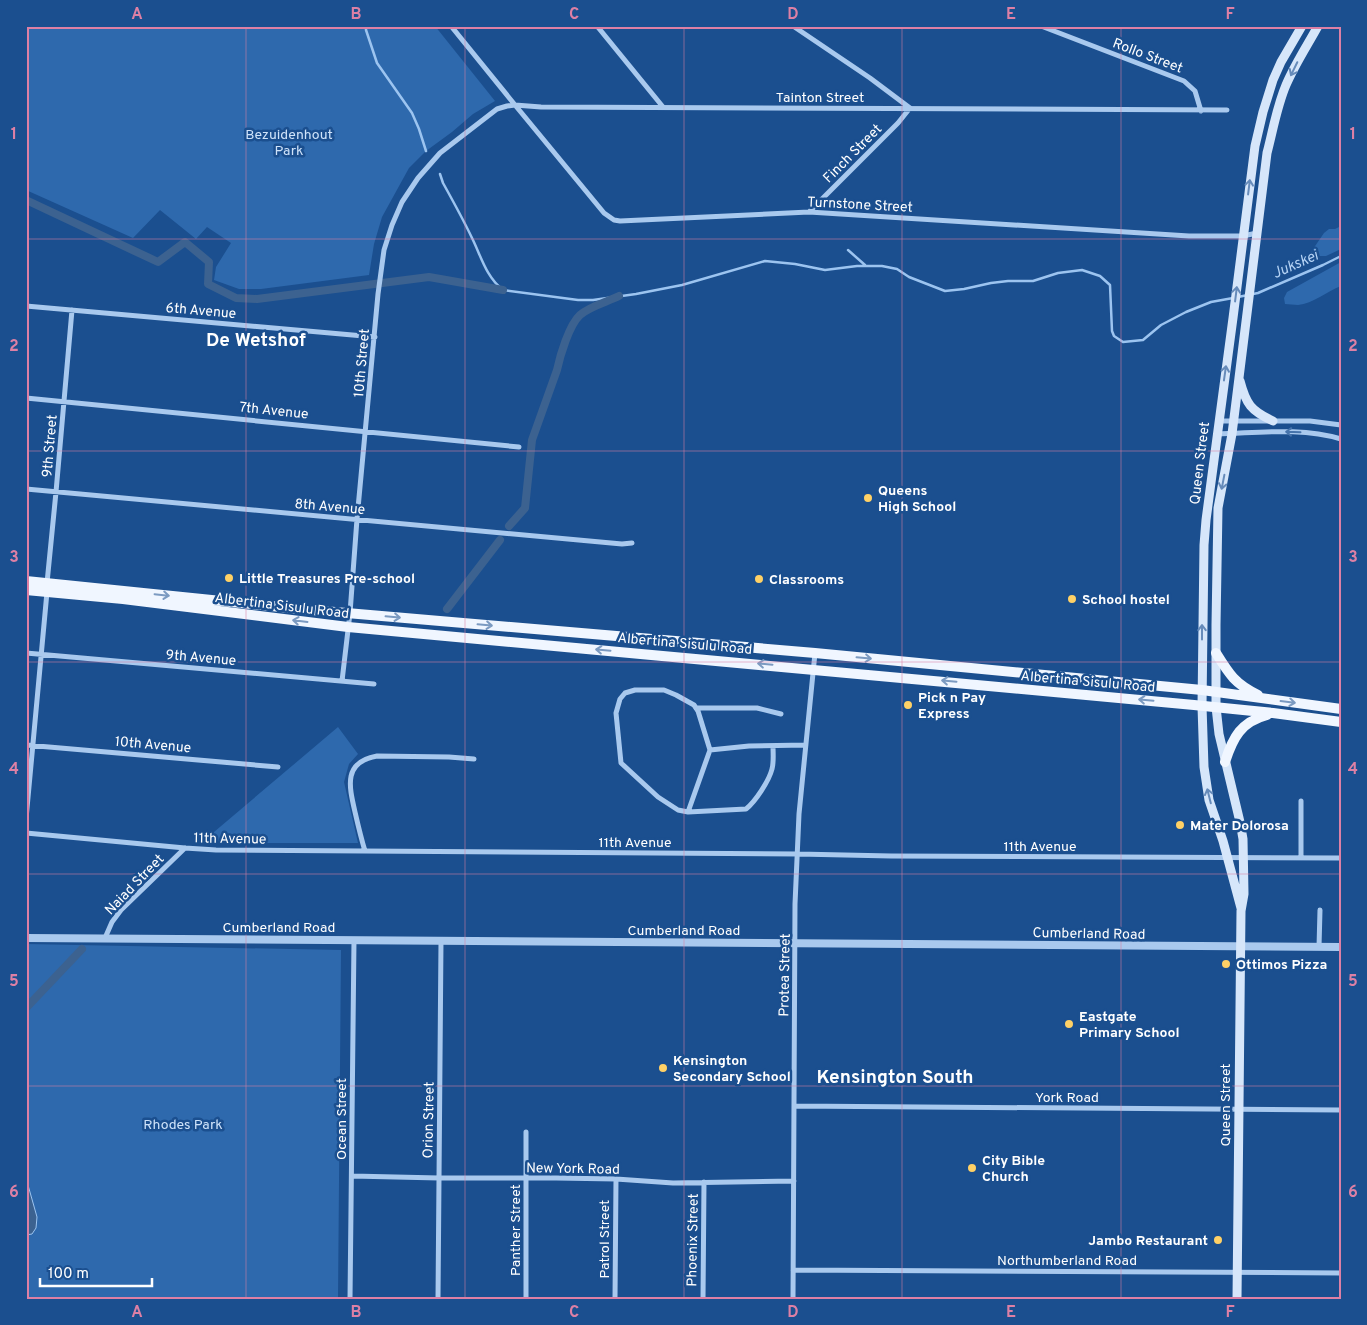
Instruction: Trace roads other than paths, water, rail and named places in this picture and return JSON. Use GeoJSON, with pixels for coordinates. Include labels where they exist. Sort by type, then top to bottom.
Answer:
{"type":"FeatureCollection","features":[{"type":"Feature","properties":{"kind":"main road","name":"Queen Street"},"geometry":{"type":"LineString","coordinates":[[1241,910],[1228,858],[1206,787],[1202,706],[1204,545],[1253,156],[1262,112],[1273,80],[1302,26]]}},
{"type":"Feature","properties":{"kind":"main road","name":"Queen Street"},"geometry":{"type":"LineString","coordinates":[[1237,1299],[1241,910],[1244,894],[1244,857],[1240,822],[1219,734],[1216,707],[1217,515],[1234,421],[1267,153],[1281,98],[1302,52],[1315,30],[1322,26]]}},
{"type":"Feature","properties":{"kind":"main road"},"geometry":{"type":"LineString","coordinates":[[1239,376],[1245,396],[1251,407],[1258,414],[1273,421]]}},
{"type":"Feature","properties":{"kind":"main road","name":"Albertina Sisulu Road"},"geometry":{"type":"LineString","coordinates":[[26,582],[47,588],[122,599],[348,627],[1216,707],[1341,722]]}},
{"type":"Feature","properties":{"kind":"main road","name":"Albertina Sisulu Road"},"geometry":{"type":"LineString","coordinates":[[26,590],[47,588],[815,653],[1215,691],[1267,700],[1341,709]]}},
{"type":"Feature","properties":{"kind":"main road"},"geometry":{"type":"LineString","coordinates":[[1216,653],[1238,684],[1267,700]]}},
{"type":"Feature","properties":{"kind":"main road"},"geometry":{"type":"LineString","coordinates":[[1225,762],[1234,739],[1243,727],[1260,717],[1273,713]]}},
{"type":"Feature","properties":{"kind":"street"},"geometry":{"type":"LineString","coordinates":[[452,26],[515,105]]}},
{"type":"Feature","properties":{"kind":"street"},"geometry":{"type":"LineString","coordinates":[[597,26],[663,107]]}},
{"type":"Feature","properties":{"kind":"street"},"geometry":{"type":"LineString","coordinates":[[793,26],[870,78],[910,108]]}},
{"type":"Feature","properties":{"kind":"street","name":"Rollo Street"},"geometry":{"type":"LineString","coordinates":[[1041,26],[1184,81],[1195,91],[1201,111]]}},
{"type":"Feature","properties":{"kind":"street","name":"Tainton Street"},"geometry":{"type":"LineString","coordinates":[[515,105],[541,107],[1227,110]]}},
{"type":"Feature","properties":{"kind":"street","name":"Turnstone Street"},"geometry":{"type":"LineString","coordinates":[[515,105],[604,213],[614,220],[628,221],[809,212],[1189,236],[1242,236],[1257,233]]}},
{"type":"Feature","properties":{"kind":"street","name":"10th Street"},"geometry":{"type":"LineString","coordinates":[[342,682],[384,250],[402,202],[418,178],[440,154],[497,109],[515,105]]}},
{"type":"Feature","properties":{"kind":"street","name":"Finch Street"},"geometry":{"type":"LineString","coordinates":[[809,212],[898,123],[910,108]]}},
{"type":"Feature","properties":{"kind":"street","name":"6th Avenue"},"geometry":{"type":"LineString","coordinates":[[26,306],[375,337]]}},
{"type":"Feature","properties":{"kind":"street","name":"9th Street"},"geometry":{"type":"LineString","coordinates":[[26,819],[72,310]]}},
{"type":"Feature","properties":{"kind":"street","name":"7th Avenue"},"geometry":{"type":"LineString","coordinates":[[26,398],[366,430],[519,447]]}},
{"type":"Feature","properties":{"kind":"street"},"geometry":{"type":"LineString","coordinates":[[1219,421],[1316,421],[1341,425]]}},
{"type":"Feature","properties":{"kind":"street"},"geometry":{"type":"LineString","coordinates":[[1217,434],[1273,431],[1317,433],[1341,439]]}},
{"type":"Feature","properties":{"kind":"street","name":"8th Avenue"},"geometry":{"type":"LineString","coordinates":[[26,489],[622,544],[632,543]]}},
{"type":"Feature","properties":{"kind":"street","name":"9th Avenue"},"geometry":{"type":"LineString","coordinates":[[26,653],[374,684]]}},
{"type":"Feature","properties":{"kind":"street","name":"Protea Street"},"geometry":{"type":"LineString","coordinates":[[792,1299],[796,904],[800,814],[815,653]]}},
{"type":"Feature","properties":{"kind":"street"},"geometry":{"type":"LineString","coordinates":[[773,746],[770,773],[749,807],[742,810],[688,812],[678,810],[658,796],[622,763],[616,713],[618,703],[627,692],[635,690],[664,690],[676,695],[696,708],[757,708],[781,714]]}},
{"type":"Feature","properties":{"kind":"street"},"geometry":{"type":"LineString","coordinates":[[688,812],[710,750],[696,708]]}},
{"type":"Feature","properties":{"kind":"street","name":"10th Avenue"},"geometry":{"type":"LineString","coordinates":[[26,744],[278,767]]}},
{"type":"Feature","properties":{"kind":"street"},"geometry":{"type":"LineString","coordinates":[[710,750],[749,746],[806,745]]}},
{"type":"Feature","properties":{"kind":"street"},"geometry":{"type":"LineString","coordinates":[[364,851],[349,787],[351,775],[362,760],[377,756],[474,759]]}},
{"type":"Feature","properties":{"kind":"street"},"geometry":{"type":"LineString","coordinates":[[1301,801],[1301,858]]}},
{"type":"Feature","properties":{"kind":"street","name":"11th Avenue"},"geometry":{"type":"LineString","coordinates":[[26,833],[216,850],[1341,858]]}},
{"type":"Feature","properties":{"kind":"street","name":"Naiad Street"},"geometry":{"type":"LineString","coordinates":[[104,938],[112,922],[122,910],[185,848]]}},
{"type":"Feature","properties":{"kind":"street"},"geometry":{"type":"LineString","coordinates":[[1319,947],[1320,910]]}},
{"type":"Feature","properties":{"kind":"street","name":"Cumberland Road"},"geometry":{"type":"LineString","coordinates":[[26,938],[1341,947]]}},
{"type":"Feature","properties":{"kind":"street","name":"Ocean Street"},"geometry":{"type":"LineString","coordinates":[[350,1299],[354,940]]}},
{"type":"Feature","properties":{"kind":"street","name":"Orion Street"},"geometry":{"type":"LineString","coordinates":[[438,1299],[441,941]]}},
{"type":"Feature","properties":{"kind":"street","name":"York Road"},"geometry":{"type":"LineString","coordinates":[[794,1106],[1341,1110]]}},
{"type":"Feature","properties":{"kind":"street","name":"Panther Street"},"geometry":{"type":"LineString","coordinates":[[526,1132],[526,1299]]}},
{"type":"Feature","properties":{"kind":"street","name":"New York Road"},"geometry":{"type":"LineString","coordinates":[[352,1176],[616,1179],[673,1183],[794,1181]]}},
{"type":"Feature","properties":{"kind":"street","name":"Patrol Street"},"geometry":{"type":"LineString","coordinates":[[615,1299],[616,1179]]}},
{"type":"Feature","properties":{"kind":"street","name":"Phoenix Street"},"geometry":{"type":"LineString","coordinates":[[703,1299],[704,1182]]}},
{"type":"Feature","properties":{"kind":"street","name":"Northumberland Road"},"geometry":{"type":"LineString","coordinates":[[793,1270],[1341,1273]]}},
{"type":"Feature","properties":{"kind":"waterway"},"geometry":{"type":"LineString","coordinates":[[366,26],[377,63],[412,113],[426,151]]}},
{"type":"Feature","properties":{"kind":"waterway"},"geometry":{"type":"LineString","coordinates":[[440,174],[484,266],[492,279],[503,290],[578,300],[593,300],[682,285],[765,261],[825,270],[857,266],[882,266],[897,269],[909,277],[945,291],[1008,281],[1033,281],[1058,273],[1082,270],[1100,276],[1110,285],[1112,331],[1114,336],[1123,342],[1143,340],[1161,325],[1186,312],[1211,302],[1233,298]]}},
{"type":"Feature","properties":{"kind":"waterway"},"geometry":{"type":"LineString","coordinates":[[26,200],[158,262],[185,242],[209,262],[208,284],[236,298],[257,299],[429,277],[503,290]]}},
{"type":"Feature","properties":{"kind":"waterway"},"geometry":{"type":"LineString","coordinates":[[848,250],[865,265]]}},
{"type":"Feature","properties":{"kind":"waterway","name":"Jukskei"},"geometry":{"type":"LineString","coordinates":[[1238,297],[1258,293],[1341,256]]}},
{"type":"Feature","properties":{"kind":"waterway"},"geometry":{"type":"LineString","coordinates":[[509,526],[525,508],[532,440],[572,326],[584,312],[619,296]]}},
{"type":"Feature","properties":{"kind":"waterway"},"geometry":{"type":"LineString","coordinates":[[447,609],[500,540]]}},
{"type":"Feature","properties":{"kind":"waterway"},"geometry":{"type":"LineString","coordinates":[[26,1008],[82,949]]}},
{"type":"Feature","properties":{"kind":"place","name":"Queens High School"},"geometry":{"type":"Point","coordinates":[868,498]}},
{"type":"Feature","properties":{"kind":"place","name":"Little Treasures Pre-school"},"geometry":{"type":"Point","coordinates":[229,578]}},
{"type":"Feature","properties":{"kind":"place","name":"Classrooms"},"geometry":{"type":"Point","coordinates":[759,579]}},
{"type":"Feature","properties":{"kind":"place","name":"School hostel"},"geometry":{"type":"Point","coordinates":[1072,599]}},
{"type":"Feature","properties":{"kind":"place","name":"Pick n Pay Express"},"geometry":{"type":"Point","coordinates":[908,705]}},
{"type":"Feature","properties":{"kind":"place","name":"Mater Dolorosa"},"geometry":{"type":"Point","coordinates":[1180,825]}},
{"type":"Feature","properties":{"kind":"place","name":"Ottimos Pizza"},"geometry":{"type":"Point","coordinates":[1226,964]}},
{"type":"Feature","properties":{"kind":"place","name":"Eastgate Primary School"},"geometry":{"type":"Point","coordinates":[1069,1024]}},
{"type":"Feature","properties":{"kind":"place","name":"Kensington Secondary School"},"geometry":{"type":"Point","coordinates":[663,1068]}},
{"type":"Feature","properties":{"kind":"place","name":"City Bible Church"},"geometry":{"type":"Point","coordinates":[972,1168]}},
{"type":"Feature","properties":{"kind":"place","name":"Jambo Restaurant"},"geometry":{"type":"Point","coordinates":[1218,1240]}},
{"type":"Feature","properties":{"kind":"district","name":"De Wetshof"},"geometry":{"type":"Point","coordinates":[256,339]}},
{"type":"Feature","properties":{"kind":"district","name":"Kensington South"},"geometry":{"type":"Point","coordinates":[895,1076]}},
{"type":"Feature","properties":{"kind":"park label","name":"Bezuidenhout Park"},"geometry":{"type":"Point","coordinates":[289,142]}},
{"type":"Feature","properties":{"kind":"park label","name":"Rhodes Park"},"geometry":{"type":"Point","coordinates":[183,1124]}}]}
